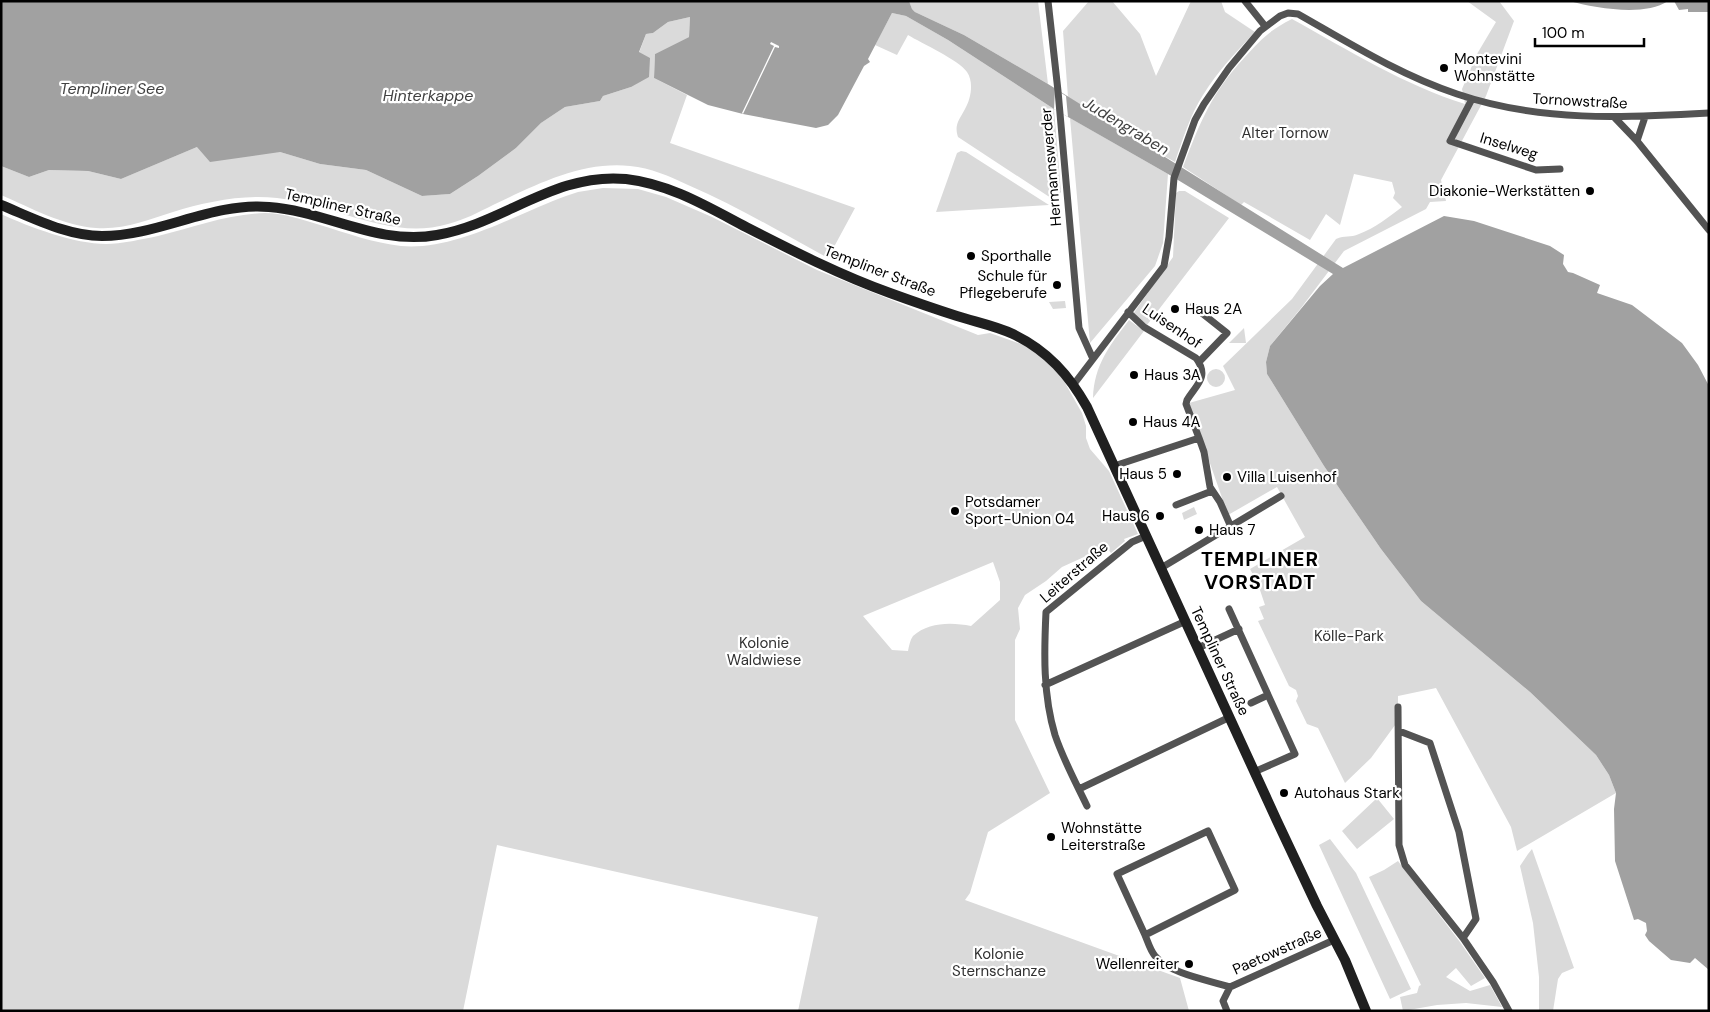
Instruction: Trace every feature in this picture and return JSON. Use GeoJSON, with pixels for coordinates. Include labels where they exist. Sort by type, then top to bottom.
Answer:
{"type":"FeatureCollection","features":[{"type":"Feature","properties":{"kind":"street","name":"Hermannswerder"},"geometry":{"type":"LineString","coordinates":[[1048,1],[1079,328],[1092,359]]}},
{"type":"Feature","properties":{"kind":"street"},"geometry":{"type":"LineString","coordinates":[[1074,384],[1164,266],[1169,237],[1174,178],[1195,120],[1216,84],[1265,26],[1244,1]]}},
{"type":"Feature","properties":{"kind":"street","name":"Tornowstraße"},"geometry":{"type":"LineString","coordinates":[[1265,26],[1288,13],[1298,14],[1354,47],[1439,88],[1512,109],[1543,114],[1615,118],[1709,113]]}},
{"type":"Feature","properties":{"kind":"street","name":"Inselweg"},"geometry":{"type":"LineString","coordinates":[[1472,99],[1450,142],[1536,170],[1560,169]]}},
{"type":"Feature","properties":{"kind":"street"},"geometry":{"type":"LineString","coordinates":[[1637,141],[1645,117]]}},
{"type":"Feature","properties":{"kind":"street"},"geometry":{"type":"LineString","coordinates":[[1615,118],[1637,141],[1709,230]]}},
{"type":"Feature","properties":{"kind":"street","name":"Templiner Straße"},"geometry":{"type":"LineString","coordinates":[[1,205],[72,232],[94,236],[122,235],[236,208],[268,206],[288,209],[376,233],[413,237],[452,233],[553,190],[577,182],[626,179],[676,191],[828,268],[888,292],[1012,334],[1034,346],[1053,361],[1074,384],[1087,407],[1366,1011]]}},
{"type":"Feature","properties":{"kind":"street","name":"Luisenhof"},"geometry":{"type":"LineString","coordinates":[[1193,306],[1227,333],[1199,362]]}},
{"type":"Feature","properties":{"kind":"street","name":"Luisenhof"},"geometry":{"type":"LineString","coordinates":[[1128,312],[1144,327],[1196,358],[1199,362],[1201,379],[1189,396],[1186,404],[1204,452],[1209,483],[1231,527]]}},
{"type":"Feature","properties":{"kind":"street"},"geometry":{"type":"LineString","coordinates":[[1114,466],[1199,438]]}},
{"type":"Feature","properties":{"kind":"street"},"geometry":{"type":"LineString","coordinates":[[1176,505],[1212,491]]}},
{"type":"Feature","properties":{"kind":"street"},"geometry":{"type":"LineString","coordinates":[[1161,568],[1281,496]]}},
{"type":"Feature","properties":{"kind":"street","name":"Leiterstraße"},"geometry":{"type":"LineString","coordinates":[[1087,806],[1056,736],[1049,709],[1045,685],[1044,655],[1046,612],[1132,542],[1146,536]]}},
{"type":"Feature","properties":{"kind":"street"},"geometry":{"type":"LineString","coordinates":[[1229,609],[1295,754],[1254,772]]}},
{"type":"Feature","properties":{"kind":"street"},"geometry":{"type":"LineString","coordinates":[[1045,685],[1186,621]]}},
{"type":"Feature","properties":{"kind":"street"},"geometry":{"type":"LineString","coordinates":[[1198,648],[1238,630]]}},
{"type":"Feature","properties":{"kind":"street"},"geometry":{"type":"LineString","coordinates":[[1251,703],[1268,696]]}},
{"type":"Feature","properties":{"kind":"street"},"geometry":{"type":"LineString","coordinates":[[1398,707],[1399,846],[1405,865],[1463,938],[1493,982],[1509,1011]]}},
{"type":"Feature","properties":{"kind":"street"},"geometry":{"type":"LineString","coordinates":[[1079,789],[1230,717]]}},
{"type":"Feature","properties":{"kind":"street"},"geometry":{"type":"LineString","coordinates":[[1399,731],[1430,743],[1459,832],[1476,919],[1463,938]]}},
{"type":"Feature","properties":{"kind":"street","name":"Paetowstraße"},"geometry":{"type":"LineString","coordinates":[[1144,935],[1236,890],[1208,831],[1117,874],[1144,935],[1156,957],[1165,965],[1182,973],[1230,987]]}},
{"type":"Feature","properties":{"kind":"street","name":"Paetowstraße"},"geometry":{"type":"LineString","coordinates":[[1227,1011],[1223,1001],[1230,987],[1334,940]]}},
{"type":"Feature","properties":{"kind":"green space"},"geometry":{"type":"Polygon","coordinates":[[[909,1],[1038,1],[1048,84],[964,35],[915,12],[909,1]]]}},
{"type":"Feature","properties":{"kind":"green space"},"geometry":{"type":"Polygon","coordinates":[[[1089,1],[1112,1],[1140,34],[1156,76],[1191,1],[1221,1],[1225,12],[1255,32],[1221,70],[1198,103],[1175,162],[1130,137],[1068,97],[1063,31],[1089,1]]]}},
{"type":"Feature","properties":{"kind":"green space","name":"Kölle-Park"},"geometry":{"type":"Polygon","coordinates":[[[1467,1],[1499,1],[1514,21],[1486,96],[1441,180],[1446,201],[1430,202],[1426,209],[1344,251],[1270,346],[1266,362],[1267,374],[1324,466],[1381,549],[1421,601],[1530,692],[1596,755],[1609,775],[1616,793],[1517,851],[1511,827],[1436,688],[1398,696],[1398,721],[1371,758],[1345,783],[1318,728],[1307,724],[1296,701],[1298,696],[1296,690],[1289,686],[1258,621],[1264,619],[1259,607],[1265,605],[1258,584],[1250,569],[1305,537],[1277,487],[1228,515],[1189,403],[1235,390],[1223,366],[1292,299],[1336,239],[1365,232],[1402,207],[1393,198],[1395,193],[1392,182],[1354,174],[1340,225],[1326,214],[1310,240],[1244,202],[1241,205],[1183,167],[1201,122],[1215,95],[1261,40],[1292,19],[1398,77],[1465,104],[1462,89],[1477,54],[1496,22],[1467,1]]]}},
{"type":"Feature","properties":{"kind":"green space"},"geometry":{"type":"Polygon","coordinates":[[[892,13],[906,16],[948,40],[1054,109],[1061,192],[1054,200],[958,137],[957,126],[967,105],[971,90],[969,76],[963,67],[908,35],[897,55],[875,45],[892,13]]]}},
{"type":"Feature","properties":{"kind":"green space"},"geometry":{"type":"Polygon","coordinates":[[[690,17],[689,37],[655,54],[654,78],[687,95],[670,143],[855,208],[828,258],[706,193],[660,173],[630,166],[594,167],[559,176],[509,197],[471,216],[448,224],[426,228],[383,225],[299,202],[277,198],[251,197],[211,202],[185,208],[126,226],[96,228],[84,227],[60,220],[1,195],[1,166],[29,177],[49,170],[88,171],[121,179],[197,147],[280,152],[320,164],[366,170],[422,196],[450,194],[516,148],[541,123],[565,107],[600,101],[603,96],[631,87],[639,53],[646,34],[653,33],[668,22],[690,17]]]}},
{"type":"Feature","properties":{"kind":"green space"},"geometry":{"type":"Polygon","coordinates":[[[1070,118],[1168,174],[1163,243],[1155,266],[1090,343],[1070,118]]]}},
{"type":"Feature","properties":{"kind":"green space"},"geometry":{"type":"Polygon","coordinates":[[[961,151],[966,152],[1049,205],[936,212],[957,153],[961,151]]]}},
{"type":"Feature","properties":{"kind":"green space"},"geometry":{"type":"Polygon","coordinates":[[[603,188],[638,189],[666,197],[712,217],[817,270],[978,335],[990,333],[1021,344],[1038,353],[1060,374],[1082,413],[1086,426],[1086,438],[1090,449],[1109,471],[1138,534],[1124,539],[1125,541],[1111,553],[1106,547],[1062,567],[1046,581],[1025,595],[1018,608],[1020,629],[1015,640],[1015,720],[1050,793],[988,832],[970,893],[965,900],[1180,978],[1189,1011],[798,1011],[818,917],[497,845],[463,1011],[1,1011],[1,214],[52,234],[80,241],[106,244],[158,236],[224,218],[265,213],[293,217],[381,243],[421,246],[442,243],[485,230],[578,192],[603,188]],[[993,562],[863,616],[892,650],[908,651],[913,636],[926,628],[940,624],[971,626],[1000,600],[1000,582],[993,562]]]}},
{"type":"Feature","properties":{"kind":"green space"},"geometry":{"type":"Polygon","coordinates":[[[1185,191],[1229,218],[1147,325],[1133,314],[1173,257],[1176,193],[1185,191]]]}},
{"type":"Feature","properties":{"kind":"green space"},"geometry":{"type":"Polygon","coordinates":[[[1065,301],[1066,308],[1053,309],[1049,302],[1065,301]]]}},
{"type":"Feature","properties":{"kind":"green space"},"geometry":{"type":"Polygon","coordinates":[[[1129,320],[1144,331],[1093,398],[1096,375],[1104,356],[1129,320]]]}},
{"type":"Feature","properties":{"kind":"green space"},"geometry":{"type":"Polygon","coordinates":[[[1244,328],[1246,343],[1229,343],[1244,328]]]}},
{"type":"Feature","properties":{"kind":"green space"},"geometry":{"type":"Polygon","coordinates":[[[1216,369],[1222,372],[1225,378],[1222,384],[1216,387],[1210,384],[1207,378],[1210,372],[1216,369]]]}},
{"type":"Feature","properties":{"kind":"green space"},"geometry":{"type":"Polygon","coordinates":[[[1194,507],[1197,514],[1184,520],[1182,513],[1194,507]]]}},
{"type":"Feature","properties":{"kind":"green space"},"geometry":{"type":"Polygon","coordinates":[[[1377,798],[1394,819],[1357,849],[1342,831],[1377,798]]]}},
{"type":"Feature","properties":{"kind":"green space"},"geometry":{"type":"Polygon","coordinates":[[[1330,839],[1356,873],[1411,989],[1390,999],[1319,845],[1330,839]]]}},
{"type":"Feature","properties":{"kind":"green space"},"geometry":{"type":"Polygon","coordinates":[[[1532,849],[1574,968],[1562,973],[1558,979],[1553,1011],[1539,1011],[1539,977],[1533,923],[1520,866],[1532,849]]]}},
{"type":"Feature","properties":{"kind":"green space"},"geometry":{"type":"Polygon","coordinates":[[[1398,861],[1485,978],[1471,986],[1456,968],[1446,977],[1470,991],[1490,985],[1502,1007],[1466,1003],[1437,1005],[1403,1011],[1400,997],[1417,993],[1421,985],[1369,877],[1398,861]]]}},
{"type":"Feature","properties":{"kind":"water"},"geometry":{"type":"Polygon","coordinates":[[[1,1],[909,1],[915,12],[964,35],[1048,84],[1343,268],[1444,216],[1474,221],[1550,246],[1564,255],[1563,264],[1568,272],[1600,285],[1597,293],[1632,305],[1682,343],[1698,365],[1709,386],[1709,970],[1695,958],[1690,963],[1671,960],[1649,941],[1645,935],[1647,931],[1646,923],[1638,919],[1634,920],[1615,861],[1614,809],[1616,793],[1609,775],[1596,755],[1530,692],[1421,601],[1381,549],[1324,466],[1267,374],[1266,362],[1270,346],[1320,286],[1333,274],[1168,174],[1054,109],[948,40],[906,16],[892,13],[868,59],[870,62],[864,66],[838,115],[828,125],[816,128],[743,114],[708,105],[654,78],[655,54],[689,37],[690,17],[668,22],[653,33],[646,34],[639,52],[650,58],[649,77],[631,87],[603,96],[600,101],[565,107],[541,123],[516,148],[450,194],[422,196],[366,170],[320,164],[280,152],[210,162],[197,147],[121,179],[88,171],[49,170],[29,177],[1,166],[1,1]]]}},
{"type":"Feature","properties":{"kind":"water"},"geometry":{"type":"Polygon","coordinates":[[[1569,1],[1668,1],[1646,9],[1620,10],[1569,1]]]}},
{"type":"Feature","properties":{"kind":"water"},"geometry":{"type":"Polygon","coordinates":[[[1674,1],[1709,1],[1709,12],[1688,12],[1688,9],[1679,10],[1674,1]]]}},
{"type":"Feature","properties":{"kind":"pier"},"geometry":{"type":"Polygon","coordinates":[[[771,42],[779,46],[779,48],[775,47],[743,114],[774,46],[770,44],[771,42]]]}},
{"type":"Feature","properties":{"kind":"pier"},"geometry":{"type":"Polygon","coordinates":[[[1055,89],[1066,96],[1068,117],[1054,109],[1055,89]]]}},
{"type":"Feature","properties":{"kind":"place","name":"Montevini Wohnstätte"},"geometry":{"type":"Point","coordinates":[1444,68]}},
{"type":"Feature","properties":{"kind":"place","name":"Diakonie-Werkstätten"},"geometry":{"type":"Point","coordinates":[1590,191]}},
{"type":"Feature","properties":{"kind":"place","name":"Sporthalle"},"geometry":{"type":"Point","coordinates":[971,256]}},
{"type":"Feature","properties":{"kind":"place","name":"Schule für Pflegeberufe"},"geometry":{"type":"Point","coordinates":[1057,285]}},
{"type":"Feature","properties":{"kind":"place","name":"Haus 2A"},"geometry":{"type":"Point","coordinates":[1175,309]}},
{"type":"Feature","properties":{"kind":"place","name":"Haus 3A"},"geometry":{"type":"Point","coordinates":[1134,375]}},
{"type":"Feature","properties":{"kind":"place","name":"Haus 4A"},"geometry":{"type":"Point","coordinates":[1133,422]}},
{"type":"Feature","properties":{"kind":"place","name":"Haus 5"},"geometry":{"type":"Point","coordinates":[1177,474]}},
{"type":"Feature","properties":{"kind":"place","name":"Villa Luisenhof"},"geometry":{"type":"Point","coordinates":[1227,477]}},
{"type":"Feature","properties":{"kind":"place","name":"Potsdamer Sport-Union 04"},"geometry":{"type":"Point","coordinates":[955,511]}},
{"type":"Feature","properties":{"kind":"place","name":"Haus 6"},"geometry":{"type":"Point","coordinates":[1160,516]}},
{"type":"Feature","properties":{"kind":"place","name":"Haus 7"},"geometry":{"type":"Point","coordinates":[1199,530]}},
{"type":"Feature","properties":{"kind":"place","name":"Autohaus Stark"},"geometry":{"type":"Point","coordinates":[1284,793]}},
{"type":"Feature","properties":{"kind":"place","name":"Wohnstätte Leiterstraße"},"geometry":{"type":"Point","coordinates":[1051,837]}},
{"type":"Feature","properties":{"kind":"place","name":"Wellenreiter"},"geometry":{"type":"Point","coordinates":[1189,964]}},
{"type":"Feature","properties":{"kind":"district","name":"TEMPLINER VORSTADT"},"geometry":{"type":"Point","coordinates":[1260,570]}},
{"type":"Feature","properties":{"kind":"water label","name":"Templiner See"},"geometry":{"type":"Point","coordinates":[112,88]}},
{"type":"Feature","properties":{"kind":"water label","name":"Hinterkappe"},"geometry":{"type":"Point","coordinates":[428,95]}},
{"type":"Feature","properties":{"kind":"water label","name":"Judengraben"},"geometry":{"type":"Point","coordinates":[1126,126]}},
{"type":"Feature","properties":{"kind":"park label","name":"Alter Tornow"},"geometry":{"type":"Point","coordinates":[1285,133]}},
{"type":"Feature","properties":{"kind":"park label","name":"Kolonie Waldwiese"},"geometry":{"type":"Point","coordinates":[764,652]}},
{"type":"Feature","properties":{"kind":"park label","name":"Kolonie Sternschanze"},"geometry":{"type":"Point","coordinates":[999,962]}}]}
